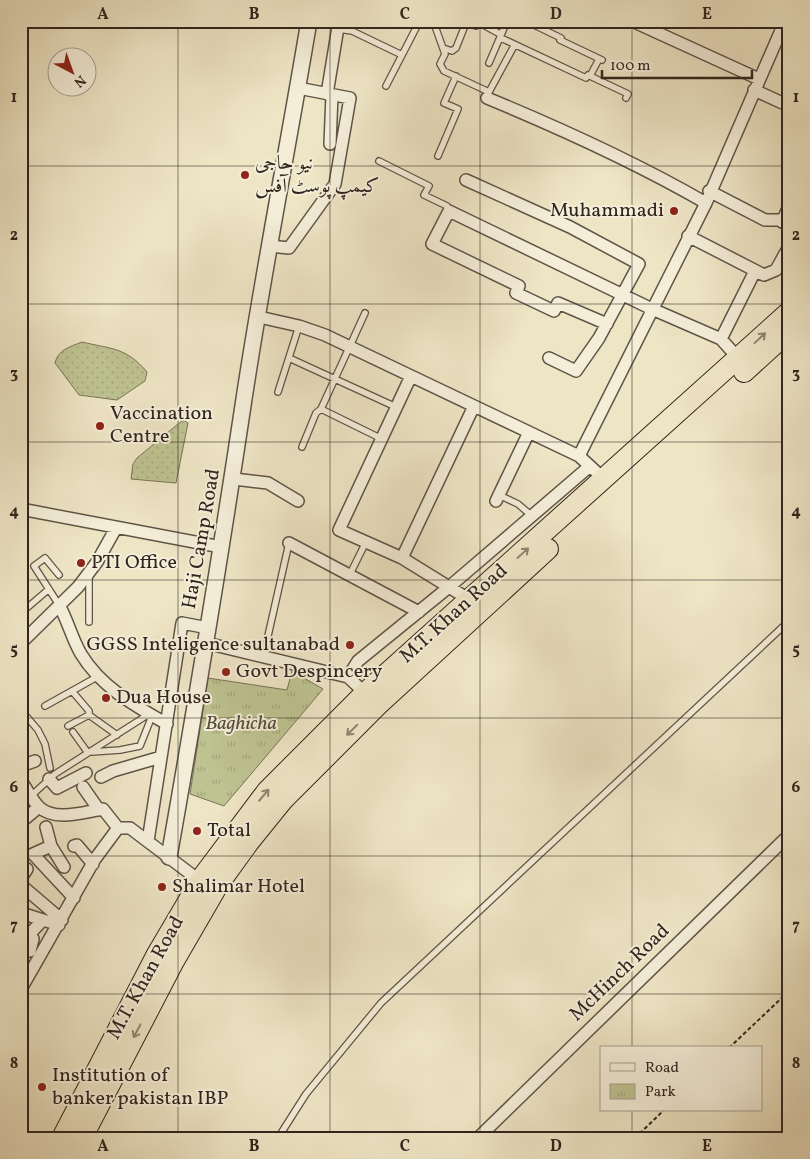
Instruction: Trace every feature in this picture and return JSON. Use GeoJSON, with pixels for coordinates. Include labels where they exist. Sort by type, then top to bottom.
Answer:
{"type":"FeatureCollection","features":[{"type":"Feature","properties":{"kind":"highway","name":"M.T. Khan Road"},"geometry":{"type":"LineString","coordinates":[[82,1138],[174,961],[218,885],[283,800],[371,699],[470,600],[789,312]]}},
{"type":"Feature","properties":{"kind":"highway","name":"M.T. Khan Road"},"geometry":{"type":"LineString","coordinates":[[62,1138],[157,954],[200,881],[267,791],[789,332]]}},
{"type":"Feature","properties":{"kind":"street","name":"Haji Camp Road"},"geometry":{"type":"LineString","coordinates":[[169,856],[234,479],[244,398],[309,21]]}},
{"type":"Feature","properties":{"kind":"street"},"geometry":{"type":"LineString","coordinates":[[632,21],[757,85],[789,106]]}},
{"type":"Feature","properties":{"kind":"street"},"geometry":{"type":"LineString","coordinates":[[579,456],[706,203],[709,191],[786,24]]}},
{"type":"Feature","properties":{"kind":"street"},"geometry":{"type":"LineString","coordinates":[[330,144],[330,94],[339,25]]}},
{"type":"Feature","properties":{"kind":"street"},"geometry":{"type":"LineString","coordinates":[[270,246],[289,248],[334,184],[350,98],[298,88]]}},
{"type":"Feature","properties":{"kind":"street"},"geometry":{"type":"LineString","coordinates":[[487,98],[578,136],[665,179],[706,203]]}},
{"type":"Feature","properties":{"kind":"street"},"geometry":{"type":"LineString","coordinates":[[466,180],[570,227],[639,264],[607,324],[576,371],[549,358]]}},
{"type":"Feature","properties":{"kind":"street"},"geometry":{"type":"LineString","coordinates":[[709,191],[766,220],[785,224],[789,206]]}},
{"type":"Feature","properties":{"kind":"street"},"geometry":{"type":"LineString","coordinates":[[607,324],[558,303],[554,310],[516,293],[519,286],[432,244],[449,211],[721,339],[738,358]]}},
{"type":"Feature","properties":{"kind":"street"},"geometry":{"type":"LineString","coordinates":[[688,236],[764,275],[776,270],[787,250]]}},
{"type":"Feature","properties":{"kind":"street"},"geometry":{"type":"LineString","coordinates":[[721,339],[755,271]]}},
{"type":"Feature","properties":{"kind":"street"},"geometry":{"type":"LineString","coordinates":[[259,317],[299,326],[350,347],[579,456],[605,480]]}},
{"type":"Feature","properties":{"kind":"street"},"geometry":{"type":"LineString","coordinates":[[411,376],[380,438],[339,530],[402,558],[470,600]]}},
{"type":"Feature","properties":{"kind":"street"},"geometry":{"type":"LineString","coordinates":[[402,558],[474,406]]}},
{"type":"Feature","properties":{"kind":"street"},"geometry":{"type":"LineString","coordinates":[[498,498],[530,432]]}},
{"type":"Feature","properties":{"kind":"street"},"geometry":{"type":"LineString","coordinates":[[348,677],[358,661],[449,587],[590,466]]}},
{"type":"Feature","properties":{"kind":"street"},"geometry":{"type":"LineString","coordinates":[[234,479],[268,483],[298,501]]}},
{"type":"Feature","properties":{"kind":"street"},"geometry":{"type":"LineString","coordinates":[[21,509],[221,547]]}},
{"type":"Feature","properties":{"kind":"street"},"geometry":{"type":"LineString","coordinates":[[21,643],[89,572],[116,528]]}},
{"type":"Feature","properties":{"kind":"street"},"geometry":{"type":"LineString","coordinates":[[289,544],[418,612]]}},
{"type":"Feature","properties":{"kind":"street"},"geometry":{"type":"LineString","coordinates":[[59,605],[80,653],[97,677],[166,724]]}},
{"type":"Feature","properties":{"kind":"street"},"geometry":{"type":"LineString","coordinates":[[148,841],[182,623],[208,628]]}},
{"type":"Feature","properties":{"kind":"street"},"geometry":{"type":"LineString","coordinates":[[206,643],[348,677],[371,699]]}},
{"type":"Feature","properties":{"kind":"street"},"geometry":{"type":"LineString","coordinates":[[101,777],[113,771],[161,757]]}},
{"type":"Feature","properties":{"kind":"street"},"geometry":{"type":"LineString","coordinates":[[21,766],[35,761]]}},
{"type":"Feature","properties":{"kind":"street"},"geometry":{"type":"LineString","coordinates":[[50,774],[57,788],[86,773]]}},
{"type":"Feature","properties":{"kind":"street"},"geometry":{"type":"LineString","coordinates":[[21,781],[39,807],[52,814],[68,815],[103,809],[118,828]]}},
{"type":"Feature","properties":{"kind":"street"},"geometry":{"type":"LineString","coordinates":[[83,787],[99,810]]}},
{"type":"Feature","properties":{"kind":"street"},"geometry":{"type":"LineString","coordinates":[[21,822],[39,807]]}},
{"type":"Feature","properties":{"kind":"street"},"geometry":{"type":"LineString","coordinates":[[46,827],[50,846],[64,867]]}},
{"type":"Feature","properties":{"kind":"street"},"geometry":{"type":"LineString","coordinates":[[118,828],[130,828],[200,881]]}},
{"type":"Feature","properties":{"kind":"street"},"geometry":{"type":"LineString","coordinates":[[22,985],[61,923],[93,864],[118,828]]}},
{"type":"Feature","properties":{"kind":"street","name":"McHinch Road"},"geometry":{"type":"LineString","coordinates":[[478,1138],[789,835]]}},
{"type":"Feature","properties":{"kind":"street"},"geometry":{"type":"LineString","coordinates":[[74,846],[77,845],[93,864]]}},
{"type":"Feature","properties":{"kind":"street"},"geometry":{"type":"LineString","coordinates":[[50,846],[33,854],[74,898]]}},
{"type":"Feature","properties":{"kind":"street"},"geometry":{"type":"LineString","coordinates":[[21,885],[61,923]]}},
{"type":"Feature","properties":{"kind":"street"},"geometry":{"type":"LineString","coordinates":[[21,913],[61,923]]}},
{"type":"Feature","properties":{"kind":"street"},"geometry":{"type":"LineString","coordinates":[[21,942],[43,920]]}},
{"type":"Feature","properties":{"kind":"street"},"geometry":{"type":"LineString","coordinates":[[30,933],[33,939],[30,951]]}},
{"type":"Feature","properties":{"kind":"lane"},"geometry":{"type":"LineString","coordinates":[[437,21],[435,26],[445,54],[440,64],[444,70],[489,92],[514,46]]}},
{"type":"Feature","properties":{"kind":"lane"},"geometry":{"type":"LineString","coordinates":[[458,21],[476,26],[478,22],[514,46],[517,45],[586,78],[588,75],[590,76],[600,60],[560,40],[561,38],[530,23],[520,21]]}},
{"type":"Feature","properties":{"kind":"lane"},"geometry":{"type":"LineString","coordinates":[[489,64],[507,21]]}},
{"type":"Feature","properties":{"kind":"lane"},"geometry":{"type":"LineString","coordinates":[[443,48],[452,51],[456,48],[466,24]]}},
{"type":"Feature","properties":{"kind":"lane"},"geometry":{"type":"LineString","coordinates":[[339,25],[402,55]]}},
{"type":"Feature","properties":{"kind":"lane"},"geometry":{"type":"LineString","coordinates":[[386,86],[416,28]]}},
{"type":"Feature","properties":{"kind":"lane"},"geometry":{"type":"LineString","coordinates":[[438,156],[458,110],[444,103],[456,76]]}},
{"type":"Feature","properties":{"kind":"lane"},"geometry":{"type":"LineString","coordinates":[[590,76],[628,94],[626,98]]}},
{"type":"Feature","properties":{"kind":"lane"},"geometry":{"type":"LineString","coordinates":[[379,161],[429,186],[424,196],[446,206],[449,211]]}},
{"type":"Feature","properties":{"kind":"lane"},"geometry":{"type":"LineString","coordinates":[[302,447],[365,313]]}},
{"type":"Feature","properties":{"kind":"lane"},"geometry":{"type":"LineString","coordinates":[[278,392],[299,326]]}},
{"type":"Feature","properties":{"kind":"lane"},"geometry":{"type":"LineString","coordinates":[[289,358],[396,407]]}},
{"type":"Feature","properties":{"kind":"lane"},"geometry":{"type":"LineString","coordinates":[[321,409],[380,438]]}},
{"type":"Feature","properties":{"kind":"lane"},"geometry":{"type":"LineString","coordinates":[[498,498],[518,504],[532,516]]}},
{"type":"Feature","properties":{"kind":"lane"},"geometry":{"type":"LineString","coordinates":[[348,576],[366,542]]}},
{"type":"Feature","properties":{"kind":"lane"},"geometry":{"type":"LineString","coordinates":[[263,658],[289,544]]}},
{"type":"Feature","properties":{"kind":"lane"},"geometry":{"type":"LineString","coordinates":[[59,574],[45,558],[34,566],[59,605]]}},
{"type":"Feature","properties":{"kind":"lane"},"geometry":{"type":"LineString","coordinates":[[89,572],[89,622]]}},
{"type":"Feature","properties":{"kind":"lane"},"geometry":{"type":"LineString","coordinates":[[21,613],[49,590]]}},
{"type":"Feature","properties":{"kind":"lane"},"geometry":{"type":"LineString","coordinates":[[278,1138],[306,1094],[381,1003],[789,621]]}},
{"type":"Feature","properties":{"kind":"lane"},"geometry":{"type":"LineString","coordinates":[[45,706],[97,677]]}},
{"type":"Feature","properties":{"kind":"lane"},"geometry":{"type":"LineString","coordinates":[[72,691],[89,711],[89,715],[117,735]]}},
{"type":"Feature","properties":{"kind":"lane"},"geometry":{"type":"LineString","coordinates":[[21,710],[38,730],[45,744],[50,774]]}},
{"type":"Feature","properties":{"kind":"lane"},"geometry":{"type":"LineString","coordinates":[[68,726],[89,715]]}},
{"type":"Feature","properties":{"kind":"lane"},"geometry":{"type":"LineString","coordinates":[[32,796],[50,774],[151,715]]}},
{"type":"Feature","properties":{"kind":"lane"},"geometry":{"type":"LineString","coordinates":[[89,752],[120,750],[140,746],[143,743],[151,715]]}},
{"type":"Feature","properties":{"kind":"lane"},"geometry":{"type":"LineString","coordinates":[[73,732],[89,752]]}},
{"type":"Feature","properties":{"kind":"path"},"geometry":{"type":"LineString","coordinates":[[731,1046],[789,990]]}},
{"type":"Feature","properties":{"kind":"path"},"geometry":{"type":"LineString","coordinates":[[635,1138],[662,1112]]}},
{"type":"Feature","properties":{"kind":"green space"},"geometry":{"type":"Polygon","coordinates":[[[82,342],[125,353],[147,372],[145,381],[117,400],[79,395],[55,363],[61,352],[82,342]]]}},
{"type":"Feature","properties":{"kind":"green space"},"geometry":{"type":"Polygon","coordinates":[[[183,420],[188,423],[176,483],[131,479],[133,464],[137,458],[183,420]]]}},
{"type":"Feature","properties":{"kind":"green space","name":"Baghicha"},"geometry":{"type":"Polygon","coordinates":[[[292,671],[323,689],[224,806],[190,794],[208,678],[287,690],[292,671]]]}},
{"type":"Feature","properties":{"kind":"place","name":"نیو حاجی کیمپ پوسٹ آفس"},"geometry":{"type":"Point","coordinates":[245,175]}},
{"type":"Feature","properties":{"kind":"place","name":"Muhammadi"},"geometry":{"type":"Point","coordinates":[674,211]}},
{"type":"Feature","properties":{"kind":"place","name":"Vaccination Centre"},"geometry":{"type":"Point","coordinates":[100,426]}},
{"type":"Feature","properties":{"kind":"place","name":"PTI Office"},"geometry":{"type":"Point","coordinates":[81,563]}},
{"type":"Feature","properties":{"kind":"place","name":"GGSS Inteligence sultanabad"},"geometry":{"type":"Point","coordinates":[350,645]}},
{"type":"Feature","properties":{"kind":"place","name":"Govt Despincery"},"geometry":{"type":"Point","coordinates":[226,672]}},
{"type":"Feature","properties":{"kind":"place","name":"Dua House"},"geometry":{"type":"Point","coordinates":[106,698]}},
{"type":"Feature","properties":{"kind":"place","name":"Total"},"geometry":{"type":"Point","coordinates":[197,831]}},
{"type":"Feature","properties":{"kind":"place","name":"Shalimar Hotel"},"geometry":{"type":"Point","coordinates":[162,887]}},
{"type":"Feature","properties":{"kind":"place","name":"Institution of banker pakistan IBP"},"geometry":{"type":"Point","coordinates":[42,1087]}}]}
